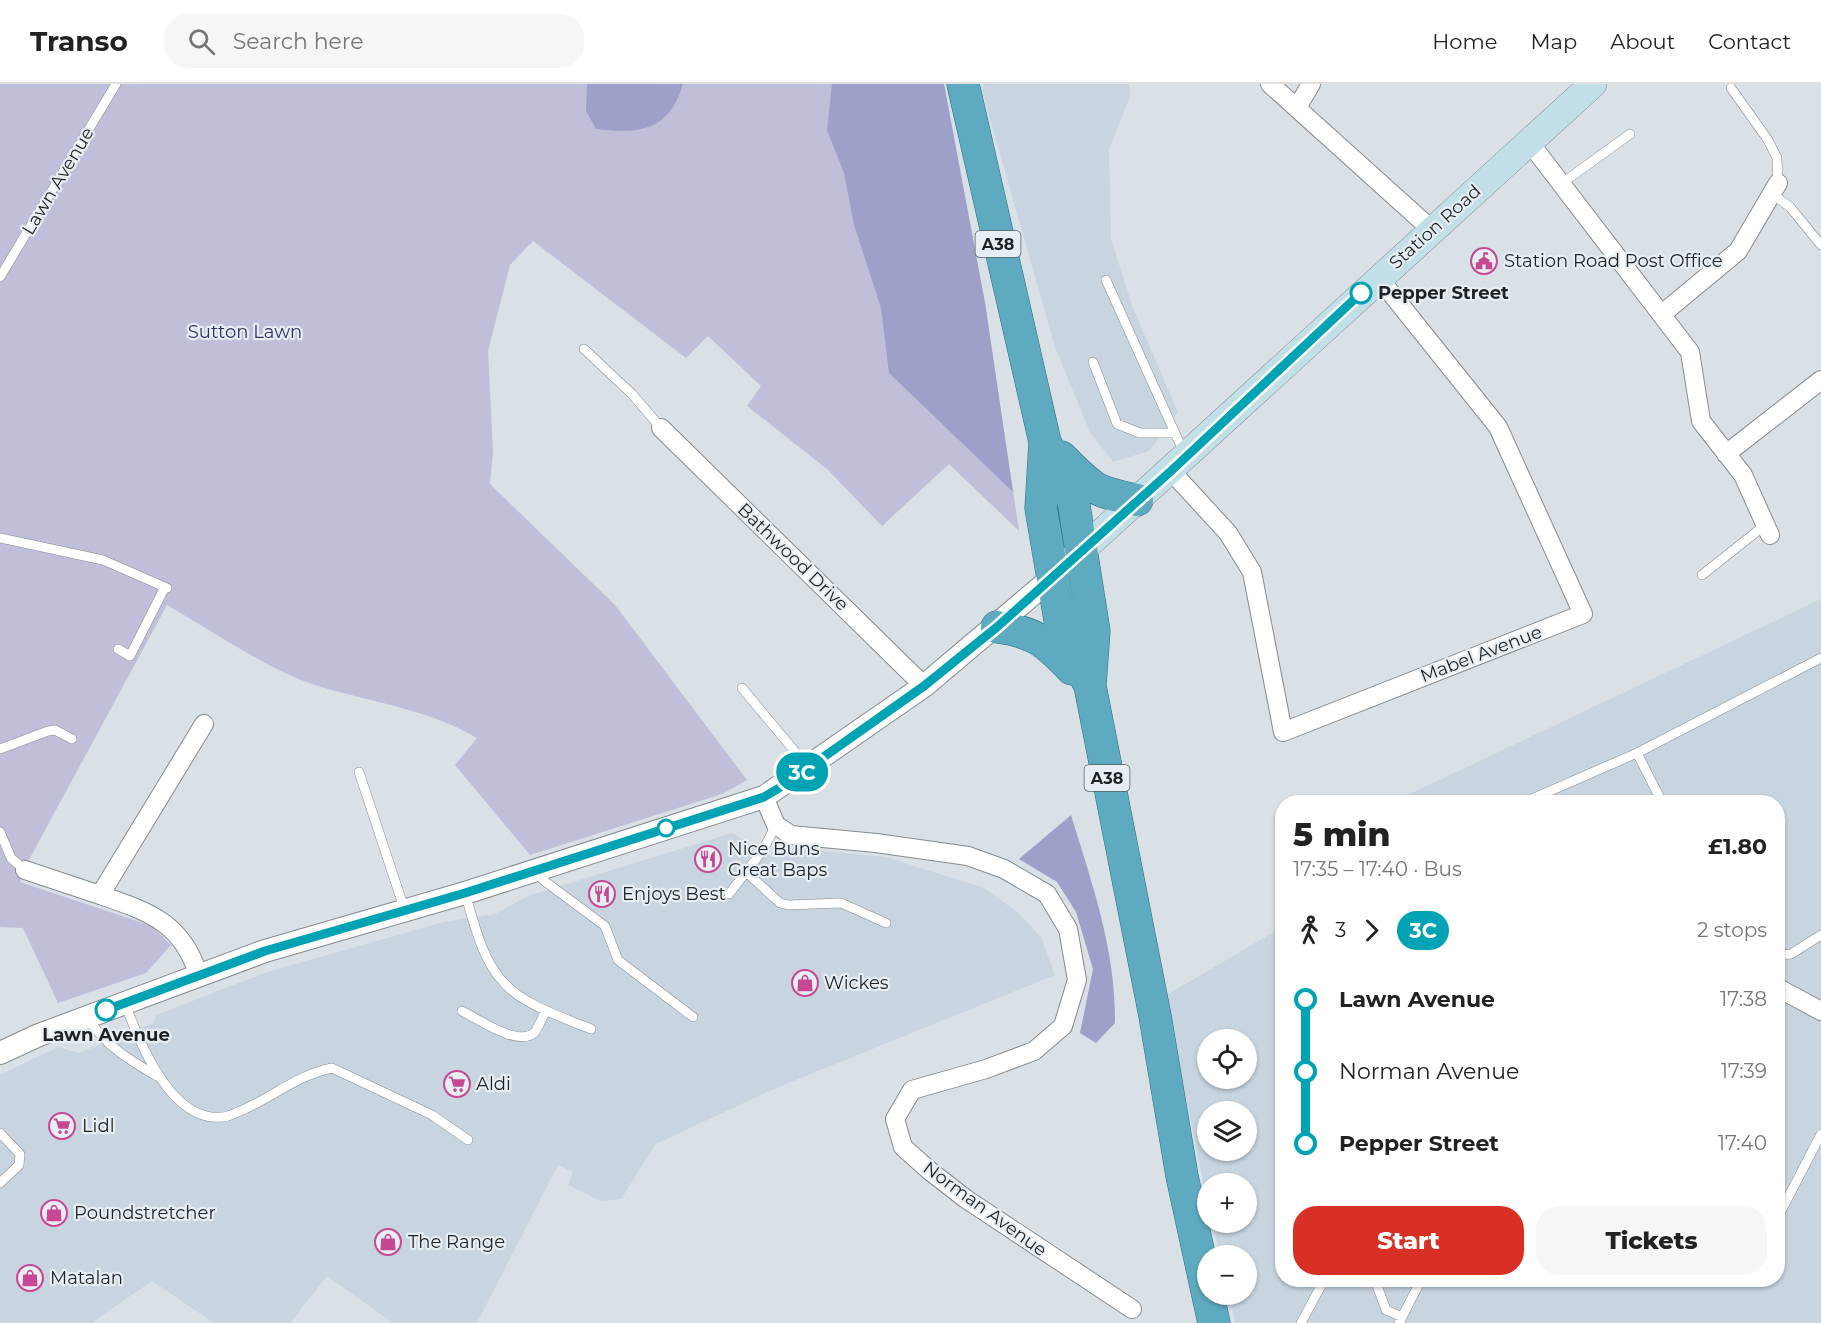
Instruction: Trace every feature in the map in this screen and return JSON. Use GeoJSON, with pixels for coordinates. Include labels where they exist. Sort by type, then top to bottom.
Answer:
{"type":"FeatureCollection","features":[{"type":"Feature","properties":{"kind":"highway","name":"A38"},"geometry":{"type":"LineString","coordinates":[[963,84],[1045,442],[1073,499],[1095,631],[1090,687]]}},
{"type":"Feature","properties":{"kind":"highway","name":"A38"},"geometry":{"type":"LineString","coordinates":[[1045,442],[1041,508],[1053,578],[1064,634],[1090,687],[1155,1016],[1182,1176],[1214,1323]]}},
{"type":"Feature","properties":{"kind":"highway"},"geometry":{"type":"LineString","coordinates":[[1045,442],[1091,487],[1100,492],[1137,500]]}},
{"type":"Feature","properties":{"kind":"highway"},"geometry":{"type":"LineString","coordinates":[[997,627],[1025,632],[1040,639],[1090,687]]}},
{"type":"Feature","properties":{"kind":"main road","name":"Station Road"},"geometry":{"type":"LineString","coordinates":[[1053,578],[1179,464],[1378,277],[1530,143],[1593,84]]}},
{"type":"Feature","properties":{"kind":"street"},"geometry":{"type":"LineString","coordinates":[[1270,84],[1298,106],[1432,230]]}},
{"type":"Feature","properties":{"kind":"street"},"geometry":{"type":"LineString","coordinates":[[1298,106],[1311,84]]}},
{"type":"Feature","properties":{"kind":"street"},"geometry":{"type":"LineString","coordinates":[[1530,143],[1690,352],[1701,421],[1743,476],[1768,530]]}},
{"type":"Feature","properties":{"kind":"street"},"geometry":{"type":"LineString","coordinates":[[1662,314],[1738,250],[1775,189]]}},
{"type":"Feature","properties":{"kind":"street","name":"Mabel Avenue"},"geometry":{"type":"LineString","coordinates":[[1179,464],[1228,533],[1252,572],[1283,732],[1583,614],[1498,427],[1378,277]]}},
{"type":"Feature","properties":{"kind":"street"},"geometry":{"type":"LineString","coordinates":[[1726,454],[1821,380]]}},
{"type":"Feature","properties":{"kind":"street","name":"Bathwood Drive"},"geometry":{"type":"LineString","coordinates":[[661,428],[924,686]]}},
{"type":"Feature","properties":{"kind":"street","name":"Station Road"},"geometry":{"type":"LineString","coordinates":[[0,1053],[87,1016],[265,951],[537,871],[764,797],[809,768],[924,686],[1053,578]]}},
{"type":"Feature","properties":{"kind":"street"},"geometry":{"type":"LineString","coordinates":[[100,895],[204,724]]}},
{"type":"Feature","properties":{"kind":"street"},"geometry":{"type":"LineString","coordinates":[[764,797],[776,825]]}},
{"type":"Feature","properties":{"kind":"street","name":"Norman Avenue"},"geometry":{"type":"LineString","coordinates":[[776,825],[791,835],[876,843],[968,856],[1004,869],[1047,894],[1068,929],[1077,980],[1063,1026],[1034,1051],[986,1069],[912,1090],[895,1119],[903,1147],[930,1171],[966,1199],[1131,1309]]}},
{"type":"Feature","properties":{"kind":"street"},"geometry":{"type":"LineString","coordinates":[[26,870],[143,909],[166,924],[192,953],[198,974]]}},
{"type":"Feature","properties":{"kind":"street"},"geometry":{"type":"LineString","coordinates":[[1785,992],[1821,1011]]}},
{"type":"Feature","properties":{"kind":"lane","name":"Lawn Avenue"},"geometry":{"type":"LineString","coordinates":[[0,277],[116,84]]}},
{"type":"Feature","properties":{"kind":"lane"},"geometry":{"type":"LineString","coordinates":[[1731,88],[1768,140],[1777,158],[1775,189],[1821,245]]}},
{"type":"Feature","properties":{"kind":"lane"},"geometry":{"type":"LineString","coordinates":[[1562,184],[1630,134]]}},
{"type":"Feature","properties":{"kind":"lane"},"geometry":{"type":"LineString","coordinates":[[1106,280],[1175,433],[1179,464]]}},
{"type":"Feature","properties":{"kind":"lane"},"geometry":{"type":"LineString","coordinates":[[584,350],[632,394],[661,428]]}},
{"type":"Feature","properties":{"kind":"lane"},"geometry":{"type":"LineString","coordinates":[[1093,362],[1117,424],[1140,433],[1175,433]]}},
{"type":"Feature","properties":{"kind":"lane"},"geometry":{"type":"LineString","coordinates":[[1702,575],[1768,530]]}},
{"type":"Feature","properties":{"kind":"lane"},"geometry":{"type":"LineString","coordinates":[[0,538],[103,560],[166,587],[130,656],[118,649]]}},
{"type":"Feature","properties":{"kind":"lane"},"geometry":{"type":"LineString","coordinates":[[1541,795],[1637,753],[1821,658]]}},
{"type":"Feature","properties":{"kind":"lane"},"geometry":{"type":"LineString","coordinates":[[742,688],[809,768]]}},
{"type":"Feature","properties":{"kind":"lane"},"geometry":{"type":"LineString","coordinates":[[0,748],[55,730],[72,739]]}},
{"type":"Feature","properties":{"kind":"lane"},"geometry":{"type":"LineString","coordinates":[[1637,753],[1658,795]]}},
{"type":"Feature","properties":{"kind":"lane"},"geometry":{"type":"LineString","coordinates":[[359,772],[405,911]]}},
{"type":"Feature","properties":{"kind":"lane"},"geometry":{"type":"LineString","coordinates":[[729,894],[763,850],[776,825]]}},
{"type":"Feature","properties":{"kind":"lane"},"geometry":{"type":"LineString","coordinates":[[0,832],[11,858],[26,870]]}},
{"type":"Feature","properties":{"kind":"lane"},"geometry":{"type":"LineString","coordinates":[[537,871],[543,880],[605,926],[618,960],[693,1017]]}},
{"type":"Feature","properties":{"kind":"lane"},"geometry":{"type":"LineString","coordinates":[[746,872],[780,903],[788,905],[841,903],[886,923]]}},
{"type":"Feature","properties":{"kind":"lane"},"geometry":{"type":"LineString","coordinates":[[465,893],[491,965],[505,984],[546,1011],[591,1029]]}},
{"type":"Feature","properties":{"kind":"lane"},"geometry":{"type":"LineString","coordinates":[[1785,954],[1791,954],[1821,934]]}},
{"type":"Feature","properties":{"kind":"lane"},"geometry":{"type":"LineString","coordinates":[[125,1003],[159,1077],[180,1102],[202,1115],[227,1116],[256,1103],[297,1078],[332,1068],[432,1115],[468,1140]]}},
{"type":"Feature","properties":{"kind":"lane"},"geometry":{"type":"LineString","coordinates":[[462,1011],[512,1036],[527,1037],[535,1031],[546,1011]]}},
{"type":"Feature","properties":{"kind":"lane"},"geometry":{"type":"LineString","coordinates":[[87,1016],[96,1031],[112,1046],[159,1077]]}},
{"type":"Feature","properties":{"kind":"lane"},"geometry":{"type":"LineString","coordinates":[[0,1132],[20,1154],[19,1165],[0,1183]]}},
{"type":"Feature","properties":{"kind":"lane"},"geometry":{"type":"LineString","coordinates":[[1785,1203],[1821,1134]]}},
{"type":"Feature","properties":{"kind":"lane"},"geometry":{"type":"LineString","coordinates":[[1301,1323],[1320,1287]]}},
{"type":"Feature","properties":{"kind":"lane"},"geometry":{"type":"LineString","coordinates":[[1378,1287],[1386,1310],[1400,1320],[1417,1287]]}},
{"type":"Feature","properties":{"kind":"shaded area"},"geometry":{"type":"Polygon","coordinates":[[[587,84],[683,84],[677,100],[660,121],[638,130],[625,131],[596,129],[586,111],[587,84]]]}},
{"type":"Feature","properties":{"kind":"shaded area"},"geometry":{"type":"Polygon","coordinates":[[[832,84],[944,84],[985,303],[1013,492],[889,373],[881,308],[854,225],[844,173],[827,130],[832,84]]]}},
{"type":"Feature","properties":{"kind":"shaded area"},"geometry":{"type":"Polygon","coordinates":[[[983,84],[1129,84],[1130,97],[1109,149],[1111,239],[1133,308],[1178,412],[1149,451],[1113,462],[1090,432],[1055,347],[982,91],[983,84]]]}},
{"type":"Feature","properties":{"kind":"shaded area"},"geometry":{"type":"Polygon","coordinates":[[[1821,599],[1821,1323],[1235,1323],[1231,1305],[1257,1305],[1257,1245],[1218,1245],[1214,1233],[1257,1233],[1257,1173],[1201,1173],[1199,1161],[1257,1161],[1257,1101],[1197,1101],[1197,1152],[1165,996],[1275,931],[1275,1287],[1785,1287],[1785,795],[1408,795],[1821,599]]]}},
{"type":"Feature","properties":{"kind":"shaded area"},"geometry":{"type":"Polygon","coordinates":[[[1071,815],[1101,918],[1112,970],[1115,1023],[1096,1043],[1080,1033],[1093,969],[1076,912],[1057,882],[1019,859],[1071,815]]]}},
{"type":"Feature","properties":{"kind":"shaded area"},"geometry":{"type":"Polygon","coordinates":[[[732,833],[773,857],[790,848],[886,857],[984,888],[1017,912],[1041,937],[1055,975],[776,1088],[656,1144],[621,1199],[601,1201],[568,1185],[573,1172],[558,1165],[477,1323],[393,1323],[327,1276],[290,1323],[214,1323],[152,1281],[91,1323],[0,1323],[0,1075],[58,1047],[79,1053],[154,1023],[156,1015],[267,972],[444,922],[495,914],[528,896],[732,833]]]}},
{"type":"Feature","properties":{"kind":"green space","name":"Sutton Lawn"},"geometry":{"type":"Polygon","coordinates":[[[0,84],[944,84],[985,303],[1019,531],[949,464],[882,526],[827,469],[747,406],[761,386],[708,336],[686,358],[533,241],[510,265],[488,351],[493,452],[490,484],[615,605],[747,780],[722,794],[530,855],[455,765],[477,738],[438,719],[312,684],[276,669],[167,605],[31,856],[20,882],[152,926],[171,945],[146,973],[58,1003],[23,928],[0,927],[0,84]]]}},
{"type":"Feature","properties":{"kind":"bus line","name":"3C"},"geometry":{"type":"LineString","coordinates":[[106,1010],[265,951],[537,871],[764,797],[924,686],[997,627],[1171,471],[1361,293]]}},
{"type":"Feature","properties":{"kind":"place","name":"Station Road Post Office"},"geometry":{"type":"Point","coordinates":[1484,261]}},
{"type":"Feature","properties":{"kind":"place","name":"Pepper Street"},"geometry":{"type":"Point","coordinates":[1361,293]}},
{"type":"Feature","properties":{"kind":"place","name":"Nice Buns Great Baps"},"geometry":{"type":"Point","coordinates":[708,859]}},
{"type":"Feature","properties":{"kind":"place","name":"Enjoys Best"},"geometry":{"type":"Point","coordinates":[602,894]}},
{"type":"Feature","properties":{"kind":"place","name":"Wickes"},"geometry":{"type":"Point","coordinates":[805,983]}},
{"type":"Feature","properties":{"kind":"place","name":"Lawn Avenue"},"geometry":{"type":"Point","coordinates":[106,1010]}},
{"type":"Feature","properties":{"kind":"place","name":"Aldi"},"geometry":{"type":"Point","coordinates":[457,1084]}},
{"type":"Feature","properties":{"kind":"place","name":"Lidl"},"geometry":{"type":"Point","coordinates":[62,1126]}},
{"type":"Feature","properties":{"kind":"place","name":"Poundstretcher"},"geometry":{"type":"Point","coordinates":[54,1213]}},
{"type":"Feature","properties":{"kind":"place","name":"The Range"},"geometry":{"type":"Point","coordinates":[388,1242]}},
{"type":"Feature","properties":{"kind":"place","name":"Matalan"},"geometry":{"type":"Point","coordinates":[30,1278]}}]}
